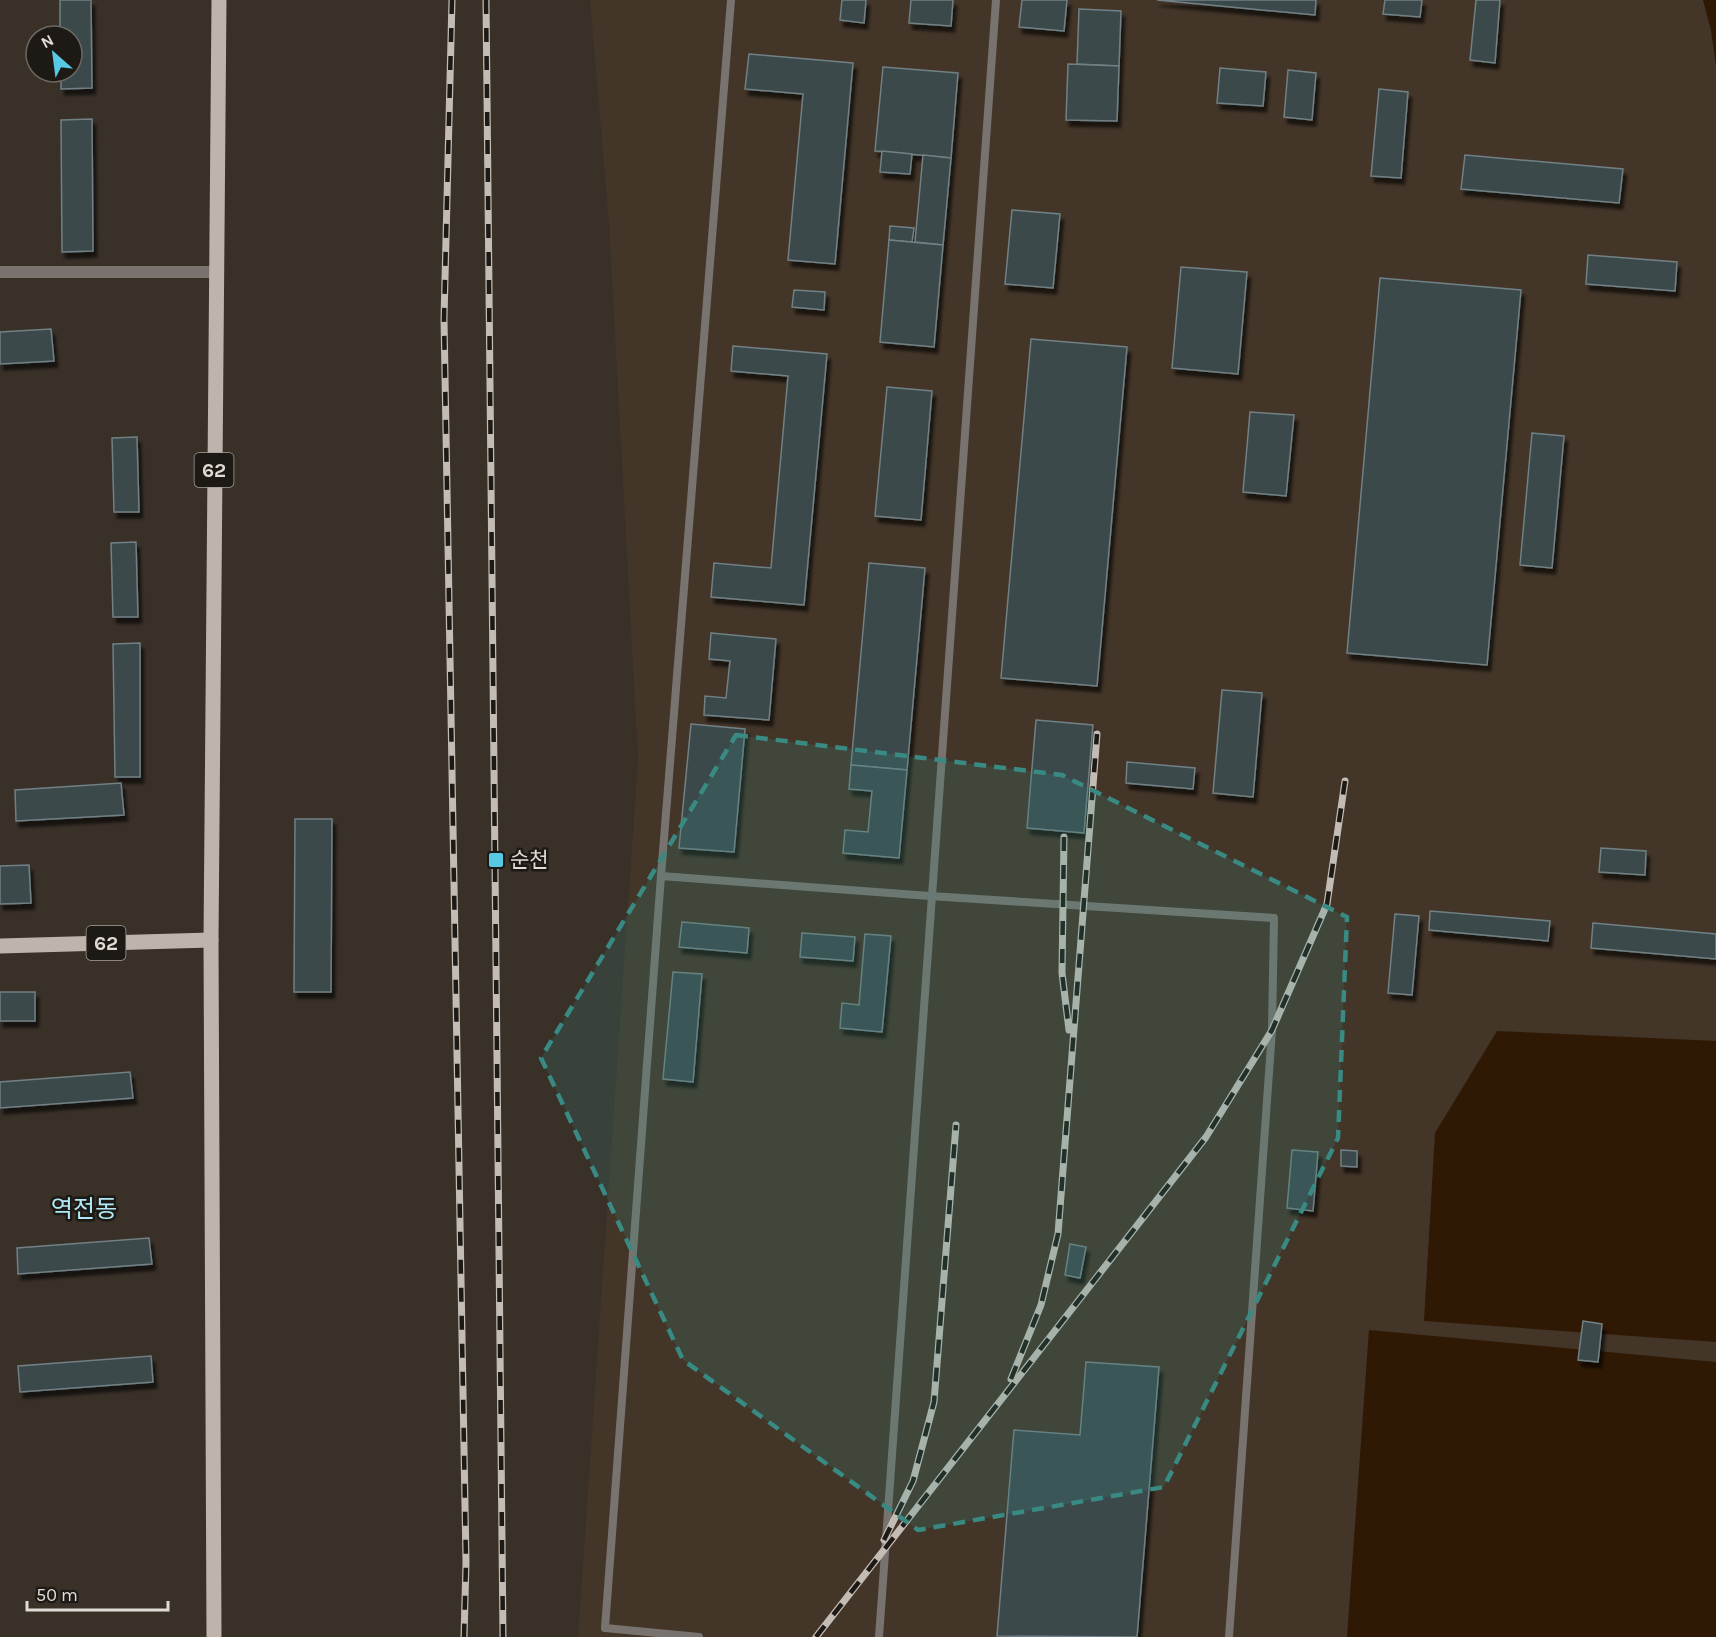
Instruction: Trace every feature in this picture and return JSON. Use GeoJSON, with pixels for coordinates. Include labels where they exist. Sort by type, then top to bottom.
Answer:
{"type":"FeatureCollection","features":[{"type":"Feature","properties":{"kind":"main road","name":"62"},"geometry":{"type":"LineString","coordinates":[[0,946],[211,940],[219,0]]}},
{"type":"Feature","properties":{"kind":"main road"},"geometry":{"type":"LineString","coordinates":[[211,940],[214,1637]]}},
{"type":"Feature","properties":{"kind":"street"},"geometry":{"type":"LineString","coordinates":[[0,272],[215,272]]}},
{"type":"Feature","properties":{"kind":"lane"},"geometry":{"type":"LineString","coordinates":[[699,1637],[605,1628],[661,876],[731,0]]}},
{"type":"Feature","properties":{"kind":"lane"},"geometry":{"type":"LineString","coordinates":[[879,1637],[889,1521],[930,896],[996,0]]}},
{"type":"Feature","properties":{"kind":"lane"},"geometry":{"type":"LineString","coordinates":[[661,876],[1274,918],[1272,1030],[1229,1637]]}},
{"type":"Feature","properties":{"kind":"highlighted area"},"geometry":{"type":"Polygon","coordinates":[[[736,735],[1062,775],[1347,917],[1338,1138],[1164,1487],[918,1530],[683,1360],[541,1058],[736,735]]]}},
{"type":"Feature","properties":{"kind":"shaded area"},"geometry":{"type":"Polygon","coordinates":[[[590,0],[1703,0],[1711,30],[1716,66],[1716,1637],[578,1637],[638,759],[609,223],[590,0]]]}},
{"type":"Feature","properties":{"kind":"shaded area"},"geometry":{"type":"Polygon","coordinates":[[[1703,0],[1716,0],[1716,66],[1711,30],[1703,0]]]}},
{"type":"Feature","properties":{"kind":"shaded area"},"geometry":{"type":"Polygon","coordinates":[[[1497,1031],[1716,1041],[1716,1342],[1424,1321],[1435,1133],[1497,1031]]]}},
{"type":"Feature","properties":{"kind":"shaded area"},"geometry":{"type":"Polygon","coordinates":[[[1369,1330],[1716,1362],[1716,1637],[1347,1637],[1369,1330]]]}},
{"type":"Feature","properties":{"kind":"building"},"geometry":{"type":"Polygon","coordinates":[[[60,0],[91,0],[92,88],[61,89],[61,84],[84,84],[84,24],[60,24],[60,0]]]}},
{"type":"Feature","properties":{"kind":"building"},"geometry":{"type":"Polygon","coordinates":[[[842,0],[866,0],[864,23],[840,20],[842,0]]]}},
{"type":"Feature","properties":{"kind":"building"},"geometry":{"type":"Polygon","coordinates":[[[911,0],[953,0],[951,26],[909,23],[911,0]]]}},
{"type":"Feature","properties":{"kind":"building"},"geometry":{"type":"Polygon","coordinates":[[[1022,0],[1067,0],[1064,31],[1019,27],[1022,0]]]}},
{"type":"Feature","properties":{"kind":"building"},"geometry":{"type":"Polygon","coordinates":[[[1157,0],[1316,0],[1315,15],[1157,0]]]}},
{"type":"Feature","properties":{"kind":"building"},"geometry":{"type":"Polygon","coordinates":[[[1385,0],[1422,0],[1420,17],[1383,14],[1385,0]]]}},
{"type":"Feature","properties":{"kind":"building"},"geometry":{"type":"Polygon","coordinates":[[[1476,0],[1500,0],[1495,63],[1470,60],[1476,0]]]}},
{"type":"Feature","properties":{"kind":"building"},"geometry":{"type":"Polygon","coordinates":[[[1079,9],[1121,11],[1119,66],[1077,64],[1079,9]]]}},
{"type":"Feature","properties":{"kind":"building"},"geometry":{"type":"Polygon","coordinates":[[[749,54],[853,63],[835,264],[788,260],[803,94],[745,89],[749,54]]]}},
{"type":"Feature","properties":{"kind":"building"},"geometry":{"type":"Polygon","coordinates":[[[1068,64],[1119,66],[1117,121],[1066,120],[1068,64]]]}},
{"type":"Feature","properties":{"kind":"building"},"geometry":{"type":"Polygon","coordinates":[[[883,67],[958,73],[951,158],[875,151],[883,67]]]}},
{"type":"Feature","properties":{"kind":"building"},"geometry":{"type":"Polygon","coordinates":[[[1220,68],[1266,72],[1263,106],[1217,103],[1220,68]]]}},
{"type":"Feature","properties":{"kind":"building"},"geometry":{"type":"Polygon","coordinates":[[[1288,70],[1316,73],[1312,120],[1284,117],[1288,70]]]}},
{"type":"Feature","properties":{"kind":"building"},"geometry":{"type":"Polygon","coordinates":[[[1379,89],[1408,92],[1401,178],[1371,176],[1379,89]]]}},
{"type":"Feature","properties":{"kind":"building"},"geometry":{"type":"Polygon","coordinates":[[[92,119],[93,251],[62,252],[61,120],[92,119]]]}},
{"type":"Feature","properties":{"kind":"building"},"geometry":{"type":"Polygon","coordinates":[[[882,151],[912,154],[910,174],[880,172],[882,151]]]}},
{"type":"Feature","properties":{"kind":"building"},"geometry":{"type":"Polygon","coordinates":[[[923,155],[951,158],[943,245],[915,242],[923,155]]]}},
{"type":"Feature","properties":{"kind":"building"},"geometry":{"type":"Polygon","coordinates":[[[1465,155],[1623,169],[1619,203],[1461,189],[1465,155]]]}},
{"type":"Feature","properties":{"kind":"building"},"geometry":{"type":"Polygon","coordinates":[[[1012,210],[1060,214],[1053,288],[1005,284],[1012,210]]]}},
{"type":"Feature","properties":{"kind":"building"},"geometry":{"type":"Polygon","coordinates":[[[890,226],[914,228],[912,242],[889,240],[890,226]]]}},
{"type":"Feature","properties":{"kind":"building"},"geometry":{"type":"Polygon","coordinates":[[[889,240],[943,245],[934,347],[880,342],[889,240]]]}},
{"type":"Feature","properties":{"kind":"building"},"geometry":{"type":"Polygon","coordinates":[[[1588,255],[1677,262],[1675,291],[1586,284],[1588,255]]]}},
{"type":"Feature","properties":{"kind":"building"},"geometry":{"type":"Polygon","coordinates":[[[1181,267],[1247,272],[1238,374],[1172,368],[1181,267]]]}},
{"type":"Feature","properties":{"kind":"building"},"geometry":{"type":"Polygon","coordinates":[[[1380,278],[1521,290],[1487,665],[1347,653],[1380,278]]]}},
{"type":"Feature","properties":{"kind":"building"},"geometry":{"type":"Polygon","coordinates":[[[794,290],[825,292],[824,310],[792,307],[794,290]]]}},
{"type":"Feature","properties":{"kind":"building"},"geometry":{"type":"Polygon","coordinates":[[[51,329],[54,361],[0,364],[0,332],[51,329]]]}},
{"type":"Feature","properties":{"kind":"building"},"geometry":{"type":"Polygon","coordinates":[[[1031,339],[1127,347],[1097,686],[1001,678],[1031,339]]]}},
{"type":"Feature","properties":{"kind":"building"},"geometry":{"type":"Polygon","coordinates":[[[733,346],[827,354],[804,605],[711,597],[714,563],[771,568],[788,376],[731,371],[733,346]]]}},
{"type":"Feature","properties":{"kind":"building"},"geometry":{"type":"Polygon","coordinates":[[[887,387],[932,391],[921,520],[875,516],[887,387]]]}},
{"type":"Feature","properties":{"kind":"building"},"geometry":{"type":"Polygon","coordinates":[[[1250,412],[1294,415],[1286,496],[1243,492],[1250,412]]]}},
{"type":"Feature","properties":{"kind":"building"},"geometry":{"type":"Polygon","coordinates":[[[1532,433],[1564,436],[1552,568],[1520,565],[1532,433]]]}},
{"type":"Feature","properties":{"kind":"building"},"geometry":{"type":"Polygon","coordinates":[[[137,437],[139,512],[114,512],[112,438],[137,437]]]}},
{"type":"Feature","properties":{"kind":"building"},"geometry":{"type":"Polygon","coordinates":[[[136,542],[138,617],[113,617],[111,543],[136,542]]]}},
{"type":"Feature","properties":{"kind":"building"},"geometry":{"type":"Polygon","coordinates":[[[869,563],[925,568],[907,770],[851,765],[869,563]]]}},
{"type":"Feature","properties":{"kind":"building"},"geometry":{"type":"Polygon","coordinates":[[[711,633],[776,639],[769,720],[704,715],[705,696],[726,698],[730,661],[709,659],[711,633]]]}},
{"type":"Feature","properties":{"kind":"building"},"geometry":{"type":"Polygon","coordinates":[[[140,643],[140,777],[115,777],[113,644],[140,643]]]}},
{"type":"Feature","properties":{"kind":"building"},"geometry":{"type":"Polygon","coordinates":[[[1222,690],[1262,693],[1253,797],[1213,793],[1222,690]]]}},
{"type":"Feature","properties":{"kind":"building"},"geometry":{"type":"Polygon","coordinates":[[[1036,720],[1093,725],[1084,833],[1027,828],[1036,720]]]}},
{"type":"Feature","properties":{"kind":"building"},"geometry":{"type":"Polygon","coordinates":[[[691,724],[745,729],[734,852],[679,848],[691,724]]]}},
{"type":"Feature","properties":{"kind":"building"},"geometry":{"type":"Polygon","coordinates":[[[1127,762],[1195,768],[1193,789],[1126,783],[1127,762]]]}},
{"type":"Feature","properties":{"kind":"building"},"geometry":{"type":"Polygon","coordinates":[[[851,765],[907,770],[899,858],[843,853],[845,830],[868,832],[872,791],[849,789],[851,765]]]}},
{"type":"Feature","properties":{"kind":"building"},"geometry":{"type":"Polygon","coordinates":[[[121,783],[124,815],[16,821],[15,790],[121,783]]]}},
{"type":"Feature","properties":{"kind":"building"},"geometry":{"type":"Polygon","coordinates":[[[295,819],[332,819],[331,992],[294,992],[295,819]]]}},
{"type":"Feature","properties":{"kind":"building"},"geometry":{"type":"Polygon","coordinates":[[[1601,848],[1646,851],[1645,875],[1599,872],[1601,848]]]}},
{"type":"Feature","properties":{"kind":"building"},"geometry":{"type":"Polygon","coordinates":[[[29,865],[31,903],[0,904],[0,866],[29,865]]]}},
{"type":"Feature","properties":{"kind":"building"},"geometry":{"type":"Polygon","coordinates":[[[1430,911],[1550,921],[1548,941],[1429,930],[1430,911]]]}},
{"type":"Feature","properties":{"kind":"building"},"geometry":{"type":"Polygon","coordinates":[[[1395,914],[1419,916],[1412,995],[1388,993],[1395,914]]]}},
{"type":"Feature","properties":{"kind":"building"},"geometry":{"type":"Polygon","coordinates":[[[682,922],[749,928],[747,953],[679,947],[682,922]]]}},
{"type":"Feature","properties":{"kind":"building"},"geometry":{"type":"Polygon","coordinates":[[[1593,923],[1716,934],[1716,959],[1591,948],[1593,923]]]}},
{"type":"Feature","properties":{"kind":"building"},"geometry":{"type":"Polygon","coordinates":[[[802,933],[855,937],[853,961],[800,957],[802,933]]]}},
{"type":"Feature","properties":{"kind":"building"},"geometry":{"type":"Polygon","coordinates":[[[865,934],[891,936],[882,1032],[840,1028],[842,1003],[859,1005],[865,934]]]}},
{"type":"Feature","properties":{"kind":"building"},"geometry":{"type":"Polygon","coordinates":[[[673,972],[702,974],[693,1082],[663,1079],[673,972]]]}},
{"type":"Feature","properties":{"kind":"building"},"geometry":{"type":"Polygon","coordinates":[[[0,992],[35,992],[35,1021],[0,1021],[0,992]]]}},
{"type":"Feature","properties":{"kind":"building"},"geometry":{"type":"Polygon","coordinates":[[[130,1072],[133,1098],[0,1108],[0,1082],[130,1072]]]}},
{"type":"Feature","properties":{"kind":"building"},"geometry":{"type":"Polygon","coordinates":[[[1292,1150],[1318,1152],[1313,1211],[1287,1208],[1292,1150]]]}},
{"type":"Feature","properties":{"kind":"building"},"geometry":{"type":"Polygon","coordinates":[[[1341,1150],[1357,1151],[1357,1167],[1341,1166],[1341,1150]]]}},
{"type":"Feature","properties":{"kind":"building"},"geometry":{"type":"Polygon","coordinates":[[[149,1238],[152,1264],[18,1274],[17,1248],[149,1238]]]}},
{"type":"Feature","properties":{"kind":"building"},"geometry":{"type":"Polygon","coordinates":[[[1070,1244],[1086,1247],[1080,1278],[1065,1275],[1070,1244]]]}},
{"type":"Feature","properties":{"kind":"building"},"geometry":{"type":"Polygon","coordinates":[[[1583,1321],[1602,1324],[1598,1362],[1578,1360],[1583,1321]]]}},
{"type":"Feature","properties":{"kind":"building"},"geometry":{"type":"Polygon","coordinates":[[[151,1356],[153,1382],[20,1392],[18,1366],[151,1356]]]}},
{"type":"Feature","properties":{"kind":"building"},"geometry":{"type":"Polygon","coordinates":[[[1086,1362],[1159,1367],[1137,1637],[997,1636],[1014,1430],[1080,1435],[1086,1362]]]}},
{"type":"Feature","properties":{"kind":"railway"},"geometry":{"type":"LineString","coordinates":[[452,0],[444,319],[466,1562],[464,1637]]}},
{"type":"Feature","properties":{"kind":"railway"},"geometry":{"type":"LineString","coordinates":[[486,0],[503,1637]]}},
{"type":"Feature","properties":{"kind":"railway"},"geometry":{"type":"LineString","coordinates":[[1011,1379],[1041,1305],[1058,1234],[1097,734]]}},
{"type":"Feature","properties":{"kind":"railway"},"geometry":{"type":"LineString","coordinates":[[816,1637],[1206,1137],[1272,1030],[1327,904],[1345,781]]}},
{"type":"Feature","properties":{"kind":"railway"},"geometry":{"type":"LineString","coordinates":[[1064,837],[1062,973],[1069,1030]]}},
{"type":"Feature","properties":{"kind":"railway"},"geometry":{"type":"LineString","coordinates":[[884,1540],[913,1481],[934,1402],[956,1125]]}},
{"type":"Feature","properties":{"kind":"place","name":"순천"},"geometry":{"type":"Point","coordinates":[496,860]}},
{"type":"Feature","properties":{"kind":"district","name":"역전동"},"geometry":{"type":"Point","coordinates":[84,1209]}}]}
